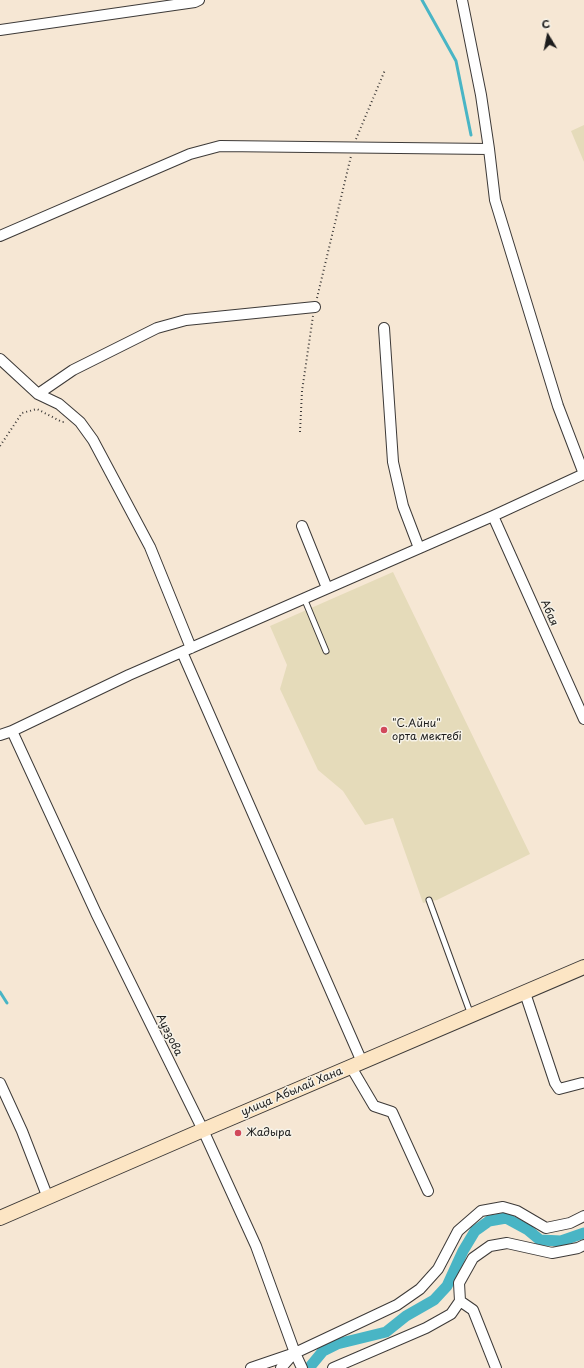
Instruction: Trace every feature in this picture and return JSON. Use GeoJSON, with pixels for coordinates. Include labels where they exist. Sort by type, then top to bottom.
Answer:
{"type":"FeatureCollection","features":[{"type":"Feature","properties":{"kind":"main road","name":"улица Абылай Хана"},"geometry":{"type":"LineString","coordinates":[[0,1218],[584,968]]}},
{"type":"Feature","properties":{"kind":"street"},"geometry":{"type":"LineString","coordinates":[[0,30],[195,2],[199,0]]}},
{"type":"Feature","properties":{"kind":"street"},"geometry":{"type":"LineString","coordinates":[[0,735],[12,731],[130,675],[493,516],[584,474],[558,406],[494,200],[489,149],[481,96],[462,0]]}},
{"type":"Feature","properties":{"kind":"street"},"geometry":{"type":"LineString","coordinates":[[0,236],[190,154],[220,146],[489,149]]}},
{"type":"Feature","properties":{"kind":"street"},"geometry":{"type":"LineString","coordinates":[[38,394],[73,370],[157,328],[186,320],[315,307]]}},
{"type":"Feature","properties":{"kind":"street"},"geometry":{"type":"LineString","coordinates":[[384,328],[393,462],[403,506],[419,548]]}},
{"type":"Feature","properties":{"kind":"street"},"geometry":{"type":"LineString","coordinates":[[0,359],[38,394],[59,404],[80,422],[93,440],[150,547],[187,650],[356,1065],[374,1106],[392,1112],[428,1191]]}},
{"type":"Feature","properties":{"kind":"street","name":"Абая"},"geometry":{"type":"LineString","coordinates":[[493,516],[584,719]]}},
{"type":"Feature","properties":{"kind":"street"},"geometry":{"type":"LineString","coordinates":[[302,526],[327,588]]}},
{"type":"Feature","properties":{"kind":"street","name":"Ауэзова"},"geometry":{"type":"LineString","coordinates":[[12,731],[96,913],[203,1130],[256,1246],[295,1353],[302,1368]]}},
{"type":"Feature","properties":{"kind":"street"},"geometry":{"type":"LineString","coordinates":[[525,993],[559,1089],[582,1083]]}},
{"type":"Feature","properties":{"kind":"street"},"geometry":{"type":"LineString","coordinates":[[0,1083],[22,1131],[48,1198]]}},
{"type":"Feature","properties":{"kind":"street"},"geometry":{"type":"LineString","coordinates":[[252,1368],[295,1353],[397,1305],[420,1289],[438,1269],[458,1231],[481,1211],[504,1207],[517,1211],[546,1228],[570,1223],[584,1216]]}},
{"type":"Feature","properties":{"kind":"street"},"geometry":{"type":"LineString","coordinates":[[333,1368],[426,1328],[451,1314],[460,1300],[459,1282],[473,1258],[490,1246],[507,1243],[552,1253],[578,1248],[584,1245]]}},
{"type":"Feature","properties":{"kind":"street"},"geometry":{"type":"LineString","coordinates":[[460,1300],[473,1310],[496,1368]]}},
{"type":"Feature","properties":{"kind":"street"},"geometry":{"type":"LineString","coordinates":[[281,1368],[295,1353]]}},
{"type":"Feature","properties":{"kind":"lane"},"geometry":{"type":"LineString","coordinates":[[304,598],[326,651]]}},
{"type":"Feature","properties":{"kind":"lane"},"geometry":{"type":"LineString","coordinates":[[429,900],[471,1016]]}},
{"type":"Feature","properties":{"kind":"path"},"geometry":{"type":"LineString","coordinates":[[300,432],[302,391],[315,307],[353,148],[385,70]]}},
{"type":"Feature","properties":{"kind":"path"},"geometry":{"type":"LineString","coordinates":[[0,446],[22,413],[37,409],[62,422],[80,422]]}},
{"type":"Feature","properties":{"kind":"shaded area"},"geometry":{"type":"Polygon","coordinates":[[[584,125],[584,162],[571,131],[584,125]]]}},
{"type":"Feature","properties":{"kind":"shaded area","name":"\"С.Айни\" орта мектебі"},"geometry":{"type":"Polygon","coordinates":[[[393,572],[530,854],[437,900],[423,903],[393,818],[365,825],[343,791],[318,770],[280,689],[287,665],[270,626],[393,572]]]}},
{"type":"Feature","properties":{"kind":"waterway"},"geometry":{"type":"LineString","coordinates":[[422,0],[456,61],[471,135]]}},
{"type":"Feature","properties":{"kind":"waterway"},"geometry":{"type":"LineString","coordinates":[[0,992],[7,1003]]}},
{"type":"Feature","properties":{"kind":"waterway"},"geometry":{"type":"LineString","coordinates":[[309,1368],[323,1351],[337,1344],[386,1332],[406,1316],[434,1300],[447,1286],[463,1251],[475,1231],[489,1221],[506,1218],[528,1230],[540,1240],[561,1241],[584,1233]]}},
{"type":"Feature","properties":{"kind":"place","name":"\"С.Айни\" орта мектебі"},"geometry":{"type":"Point","coordinates":[384,730]}},
{"type":"Feature","properties":{"kind":"place","name":"Жадыра"},"geometry":{"type":"Point","coordinates":[238,1133]}}]}
